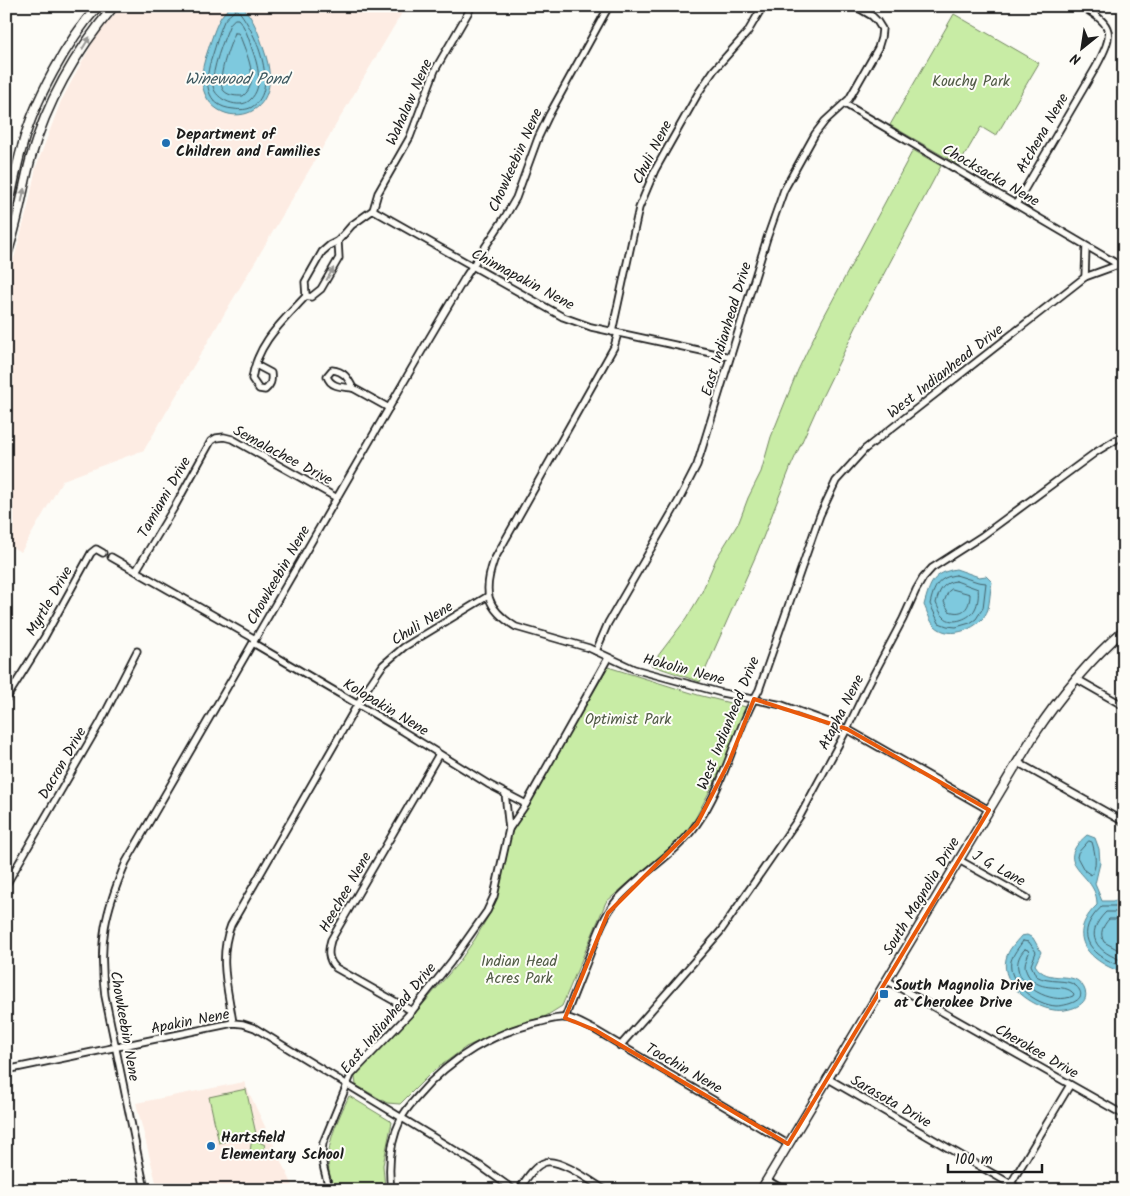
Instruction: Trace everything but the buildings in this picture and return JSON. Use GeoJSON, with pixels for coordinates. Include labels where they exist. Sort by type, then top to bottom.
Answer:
{"type":"FeatureCollection","features":[{"type":"Feature","properties":{"kind":"main road"},"geometry":{"type":"LineString","coordinates":[[6,257],[31,158],[38,134],[49,108],[90,36],[114,6]]}},
{"type":"Feature","properties":{"kind":"main road"},"geometry":{"type":"LineString","coordinates":[[6,218],[22,145],[39,103],[59,64],[96,9],[103,19]]}},
{"type":"Feature","properties":{"kind":"main road"},"geometry":{"type":"LineString","coordinates":[[39,103],[49,108]]}},
{"type":"Feature","properties":{"kind":"main road","name":"South Magnolia Drive"},"geometry":{"type":"LineString","coordinates":[[761,1190],[1017,762],[1049,713],[1075,678],[1124,630]]}},
{"type":"Feature","properties":{"kind":"street","name":"Wahalaw Nene"},"geometry":{"type":"LineString","coordinates":[[373,210],[378,193],[410,137],[436,70],[472,6]]}},
{"type":"Feature","properties":{"kind":"street","name":"Chowkeebin Nene"},"geometry":{"type":"LineString","coordinates":[[145,1190],[105,996],[102,972],[102,942],[112,899],[126,862],[389,408],[473,266],[516,198],[538,138],[549,115],[610,6]]}},
{"type":"Feature","properties":{"kind":"street","name":"Chuli Nene"},"geometry":{"type":"LineString","coordinates":[[233,1023],[224,958],[227,936],[239,909],[374,677],[392,656],[404,647],[488,596],[487,588],[494,560],[614,347],[639,208],[655,170],[699,92],[714,70],[747,33],[763,6]]}},
{"type":"Feature","properties":{"kind":"street","name":"East Indianhead Drive"},"geometry":{"type":"LineString","coordinates":[[596,651],[608,623],[678,502],[697,465],[767,238],[784,190],[824,121],[845,104],[878,48],[882,29],[877,21],[855,6]]}},
{"type":"Feature","properties":{"kind":"street","name":"Atchena Nene"},"geometry":{"type":"LineString","coordinates":[[1016,204],[1104,52],[1108,37],[1106,25],[1103,20],[1081,6]]}},
{"type":"Feature","properties":{"kind":"street","name":"Chocksacka Nene"},"geometry":{"type":"LineString","coordinates":[[845,104],[1121,267]]}},
{"type":"Feature","properties":{"kind":"street"},"geometry":{"type":"LineString","coordinates":[[256,365],[262,349],[274,330],[306,296],[305,282],[322,252],[338,241],[352,225],[373,210]]}},
{"type":"Feature","properties":{"kind":"street","name":"Chinnapakin Nene"},"geometry":{"type":"LineString","coordinates":[[373,210],[563,317],[615,333],[730,357]]}},
{"type":"Feature","properties":{"kind":"street"},"geometry":{"type":"LineString","coordinates":[[306,296],[311,297],[317,294],[339,258],[338,241]]}},
{"type":"Feature","properties":{"kind":"street"},"geometry":{"type":"LineString","coordinates":[[1085,277],[1086,247]]}},
{"type":"Feature","properties":{"kind":"street"},"geometry":{"type":"LineString","coordinates":[[1121,267],[1124,256]]}},
{"type":"Feature","properties":{"kind":"street","name":"West Indianhead Drive"},"geometry":{"type":"LineString","coordinates":[[565,1018],[608,913],[618,899],[688,836],[711,801],[758,690],[820,515],[836,481],[865,448],[1085,277],[1121,267]]}},
{"type":"Feature","properties":{"kind":"street"},"geometry":{"type":"LineString","coordinates":[[352,388],[389,408]]}},
{"type":"Feature","properties":{"kind":"street","name":"Atapha Nene"},"geometry":{"type":"LineString","coordinates":[[620,1046],[730,919],[800,816],[847,729],[916,590],[932,568],[982,536],[1096,452],[1124,435]]}},
{"type":"Feature","properties":{"kind":"street","name":"Semalachee Drive"},"geometry":{"type":"LineString","coordinates":[[216,438],[232,439],[337,498]]}},
{"type":"Feature","properties":{"kind":"street","name":"Tamiami Drive"},"geometry":{"type":"LineString","coordinates":[[136,571],[175,506],[204,452],[211,441],[216,438]]}},
{"type":"Feature","properties":{"kind":"street","name":"Myrtle Drive"},"geometry":{"type":"LineString","coordinates":[[6,699],[44,638],[91,552],[96,549],[103,553]]}},
{"type":"Feature","properties":{"kind":"street","name":"Kolopakin Nene"},"geometry":{"type":"LineString","coordinates":[[111,557],[254,641],[439,754],[526,804]]}},
{"type":"Feature","properties":{"kind":"street","name":"Hokolin Nene"},"geometry":{"type":"LineString","coordinates":[[488,596],[499,613],[516,627],[596,651],[634,669],[722,693],[782,705],[847,729],[988,810]]}},
{"type":"Feature","properties":{"kind":"street","name":"Dacron Drive"},"geometry":{"type":"LineString","coordinates":[[6,885],[100,722],[137,651]]}},
{"type":"Feature","properties":{"kind":"street","name":"East Indianhead Drive"},"geometry":{"type":"LineString","coordinates":[[330,1190],[322,1162],[323,1143],[351,1075],[412,1011],[478,926],[494,896],[509,829],[526,804],[608,658]]}},
{"type":"Feature","properties":{"kind":"street"},"geometry":{"type":"LineString","coordinates":[[1075,678],[1124,706]]}},
{"type":"Feature","properties":{"kind":"street","name":"Heechee Nene"},"geometry":{"type":"LineString","coordinates":[[412,1011],[363,982],[344,974],[331,963],[328,949],[331,940],[439,754]]}},
{"type":"Feature","properties":{"kind":"street"},"geometry":{"type":"LineString","coordinates":[[1017,762],[1124,822]]}},
{"type":"Feature","properties":{"kind":"street"},"geometry":{"type":"LineString","coordinates":[[505,793],[509,829]]}},
{"type":"Feature","properties":{"kind":"street","name":"J G Lane"},"geometry":{"type":"LineString","coordinates":[[959,860],[1027,898]]}},
{"type":"Feature","properties":{"kind":"street","name":"Cherokee Drive"},"geometry":{"type":"LineString","coordinates":[[886,980],[1124,1115]]}},
{"type":"Feature","properties":{"kind":"street"},"geometry":{"type":"LineString","coordinates":[[391,1190],[389,1165],[401,1118],[431,1080],[446,1066],[486,1042],[520,1026],[565,1018]]}},
{"type":"Feature","properties":{"kind":"street","name":"Toochin Nene"},"geometry":{"type":"LineString","coordinates":[[565,1018],[578,1022],[788,1144]]}},
{"type":"Feature","properties":{"kind":"street","name":"Apakin Nene"},"geometry":{"type":"LineString","coordinates":[[6,1070],[233,1023],[243,1024],[255,1028],[479,1165],[514,1190]]}},
{"type":"Feature","properties":{"kind":"street","name":"Sarasota Drive"},"geometry":{"type":"LineString","coordinates":[[827,1078],[1009,1187],[1021,1190]]}},
{"type":"Feature","properties":{"kind":"street"},"geometry":{"type":"LineString","coordinates":[[1009,1187],[1070,1084]]}},
{"type":"Feature","properties":{"kind":"street"},"geometry":{"type":"LineString","coordinates":[[519,1190],[535,1169],[546,1162],[553,1162],[568,1168],[605,1190]]}},
{"type":"Feature","properties":{"kind":"street"},"geometry":{"type":"LineString","coordinates":[[767,1180],[784,1190]]}},
{"type":"Feature","properties":{"kind":"highlighted area"},"geometry":{"type":"Polygon","coordinates":[[[754,699],[847,729],[989,810],[788,1144],[595,1030],[565,1018],[608,913],[697,824],[729,762],[754,699]]]}},
{"type":"Feature","properties":{"kind":"shaded area"},"geometry":{"type":"Polygon","coordinates":[[[122,6],[406,6],[144,450],[63,480],[21,552],[6,544],[6,275],[15,255],[28,207],[36,167],[61,101],[96,36],[122,6]]]}},
{"type":"Feature","properties":{"kind":"shaded area","name":"Hartsfield Elementary School"},"geometry":{"type":"Polygon","coordinates":[[[244,1082],[295,1190],[158,1190],[136,1103],[244,1082]]]}},
{"type":"Feature","properties":{"kind":"green space","name":"Kouchy Park"},"geometry":{"type":"Polygon","coordinates":[[[954,14],[1039,63],[996,136],[981,127],[959,165],[890,125],[954,14]]]}},
{"type":"Feature","properties":{"kind":"green space"},"geometry":{"type":"Polygon","coordinates":[[[913,150],[941,166],[861,317],[822,397],[791,466],[757,553],[700,682],[651,665],[686,619],[701,594],[716,559],[739,522],[761,472],[771,437],[798,370],[822,320],[913,150]]]}},
{"type":"Feature","properties":{"kind":"green space","name":"Indian Head Acres Park"},"geometry":{"type":"Polygon","coordinates":[[[608,667],[698,695],[746,707],[726,760],[696,817],[683,836],[606,902],[562,1006],[546,1016],[504,1029],[466,1047],[431,1073],[400,1104],[387,1103],[356,1085],[355,1077],[418,1010],[459,962],[475,939],[490,913],[495,899],[511,834],[608,667]]]}},
{"type":"Feature","properties":{"kind":"green space"},"geometry":{"type":"Polygon","coordinates":[[[246,1089],[256,1134],[219,1143],[209,1097],[246,1089]]]}},
{"type":"Feature","properties":{"kind":"green space"},"geometry":{"type":"Polygon","coordinates":[[[349,1096],[392,1122],[383,1165],[385,1190],[335,1190],[329,1171],[329,1152],[333,1132],[349,1096]]]}},
{"type":"Feature","properties":{"kind":"green space"},"geometry":{"type":"Polygon","coordinates":[[[255,1140],[265,1145],[261,1158],[250,1153],[251,1144],[255,1140]]]}},
{"type":"Feature","properties":{"kind":"water","name":"Winewood Pond"},"geometry":{"type":"Polygon","coordinates":[[[233,6],[242,6],[253,21],[264,50],[269,78],[265,99],[253,111],[238,115],[222,112],[209,101],[202,83],[205,59],[216,28],[221,17],[233,6]]]}},
{"type":"Feature","properties":{"kind":"water"},"geometry":{"type":"Polygon","coordinates":[[[956,569],[979,577],[986,576],[992,582],[988,609],[985,616],[973,627],[957,632],[949,632],[941,630],[933,624],[924,605],[928,591],[937,576],[956,569]]]}},
{"type":"Feature","properties":{"kind":"water"},"geometry":{"type":"Polygon","coordinates":[[[1087,835],[1095,838],[1099,849],[1100,863],[1095,884],[1102,901],[1124,901],[1124,973],[1101,962],[1092,955],[1085,947],[1082,938],[1087,917],[1097,905],[1091,885],[1074,863],[1073,855],[1077,846],[1087,835]]]}},
{"type":"Feature","properties":{"kind":"water"},"geometry":{"type":"Polygon","coordinates":[[[1027,935],[1033,938],[1041,952],[1035,965],[1047,975],[1068,977],[1080,982],[1086,994],[1082,1003],[1065,1010],[1045,1008],[1028,999],[1013,985],[1005,968],[1006,959],[1010,950],[1021,936],[1027,935]]]}},
{"type":"Feature","properties":{"kind":"place","name":"Department of Children and Families"},"geometry":{"type":"Point","coordinates":[166,143]}},
{"type":"Feature","properties":{"kind":"place","name":"South Magnolia Drive at Cherokee Drive"},"geometry":{"type":"Point","coordinates":[884,994]}},
{"type":"Feature","properties":{"kind":"place","name":"Hartsfield Elementary School"},"geometry":{"type":"Point","coordinates":[211,1146]}},
{"type":"Feature","properties":{"kind":"park label","name":"Optimist Park"},"geometry":{"type":"Point","coordinates":[628,719]}}]}
